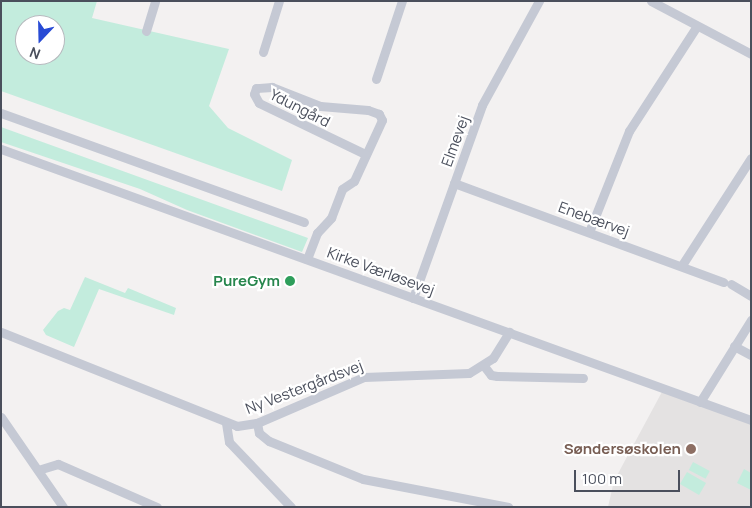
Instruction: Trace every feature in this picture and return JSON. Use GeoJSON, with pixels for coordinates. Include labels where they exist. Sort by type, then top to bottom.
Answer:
{"type":"FeatureCollection","features":[{"type":"Feature","properties":{"kind":"street"},"geometry":{"type":"LineString","coordinates":[[146,30],[155,1]]}},
{"type":"Feature","properties":{"kind":"street"},"geometry":{"type":"LineString","coordinates":[[263,52],[279,1]]}},
{"type":"Feature","properties":{"kind":"street"},"geometry":{"type":"LineString","coordinates":[[376,79],[402,1]]}},
{"type":"Feature","properties":{"kind":"street","name":"Elmevej"},"geometry":{"type":"LineString","coordinates":[[413,298],[482,105],[539,1]]}},
{"type":"Feature","properties":{"kind":"street"},"geometry":{"type":"LineString","coordinates":[[651,1],[751,54]]}},
{"type":"Feature","properties":{"kind":"street"},"geometry":{"type":"LineString","coordinates":[[589,232],[629,131],[697,26]]}},
{"type":"Feature","properties":{"kind":"street","name":"Ydungård"},"geometry":{"type":"LineString","coordinates":[[306,259],[317,233],[331,218],[342,189],[354,181],[382,120],[379,114],[320,106],[272,87],[256,88],[254,94],[259,103],[365,154]]}},
{"type":"Feature","properties":{"kind":"street"},"geometry":{"type":"LineString","coordinates":[[1,113],[304,222]]}},
{"type":"Feature","properties":{"kind":"street","name":"Kirke Værløsevej"},"geometry":{"type":"LineString","coordinates":[[1,149],[751,420]]}},
{"type":"Feature","properties":{"kind":"street"},"geometry":{"type":"LineString","coordinates":[[682,266],[751,158]]}},
{"type":"Feature","properties":{"kind":"street","name":"Enebærvej"},"geometry":{"type":"LineString","coordinates":[[454,183],[727,283],[751,296]]}},
{"type":"Feature","properties":{"kind":"street"},"geometry":{"type":"LineString","coordinates":[[700,402],[751,320]]}},
{"type":"Feature","properties":{"kind":"street","name":"Ny Vestergårdsvej"},"geometry":{"type":"LineString","coordinates":[[1,332],[226,423],[257,424],[364,377],[456,375],[484,366]]}},
{"type":"Feature","properties":{"kind":"street"},"geometry":{"type":"LineString","coordinates":[[509,332],[497,354],[484,366],[491,375],[584,378]]}},
{"type":"Feature","properties":{"kind":"street"},"geometry":{"type":"LineString","coordinates":[[734,346],[751,355]]}},
{"type":"Feature","properties":{"kind":"street"},"geometry":{"type":"LineString","coordinates":[[1,417],[63,507]]}},
{"type":"Feature","properties":{"kind":"street"},"geometry":{"type":"LineString","coordinates":[[226,423],[225,431],[229,442],[291,507]]}},
{"type":"Feature","properties":{"kind":"street"},"geometry":{"type":"LineString","coordinates":[[257,424],[259,433],[269,441],[363,479],[476,504],[508,507]]}},
{"type":"Feature","properties":{"kind":"street"},"geometry":{"type":"LineString","coordinates":[[38,470],[58,464],[157,507]]}},
{"type":"Feature","properties":{"kind":"shaded area","name":"Søndersøskolen"},"geometry":{"type":"Polygon","coordinates":[[[663,390],[751,417],[751,507],[608,507],[614,481],[663,390]]]}},
{"type":"Feature","properties":{"kind":"green space"},"geometry":{"type":"Polygon","coordinates":[[[1,1],[97,1],[92,18],[229,49],[209,106],[228,128],[292,160],[282,191],[1,91],[1,1]]]}},
{"type":"Feature","properties":{"kind":"green space"},"geometry":{"type":"Polygon","coordinates":[[[1,127],[308,238],[302,252],[187,210],[140,189],[1,142],[1,127]]]}},
{"type":"Feature","properties":{"kind":"green space"},"geometry":{"type":"Polygon","coordinates":[[[85,277],[125,293],[128,288],[176,308],[174,315],[99,289],[74,347],[46,335],[43,330],[58,311],[64,308],[70,310],[85,277]]]}},
{"type":"Feature","properties":{"kind":"green space"},"geometry":{"type":"Polygon","coordinates":[[[693,462],[710,471],[706,479],[689,470],[693,462]]]}},
{"type":"Feature","properties":{"kind":"green space"},"geometry":{"type":"Polygon","coordinates":[[[744,469],[751,473],[751,490],[737,483],[744,469]]]}},
{"type":"Feature","properties":{"kind":"green space"},"geometry":{"type":"Polygon","coordinates":[[[687,472],[706,483],[699,495],[680,484],[687,472]]]}},
{"type":"Feature","properties":{"kind":"place","name":"PureGym"},"geometry":{"type":"Point","coordinates":[290,281]}},
{"type":"Feature","properties":{"kind":"place","name":"Søndersøskolen"},"geometry":{"type":"Point","coordinates":[691,449]}}]}
